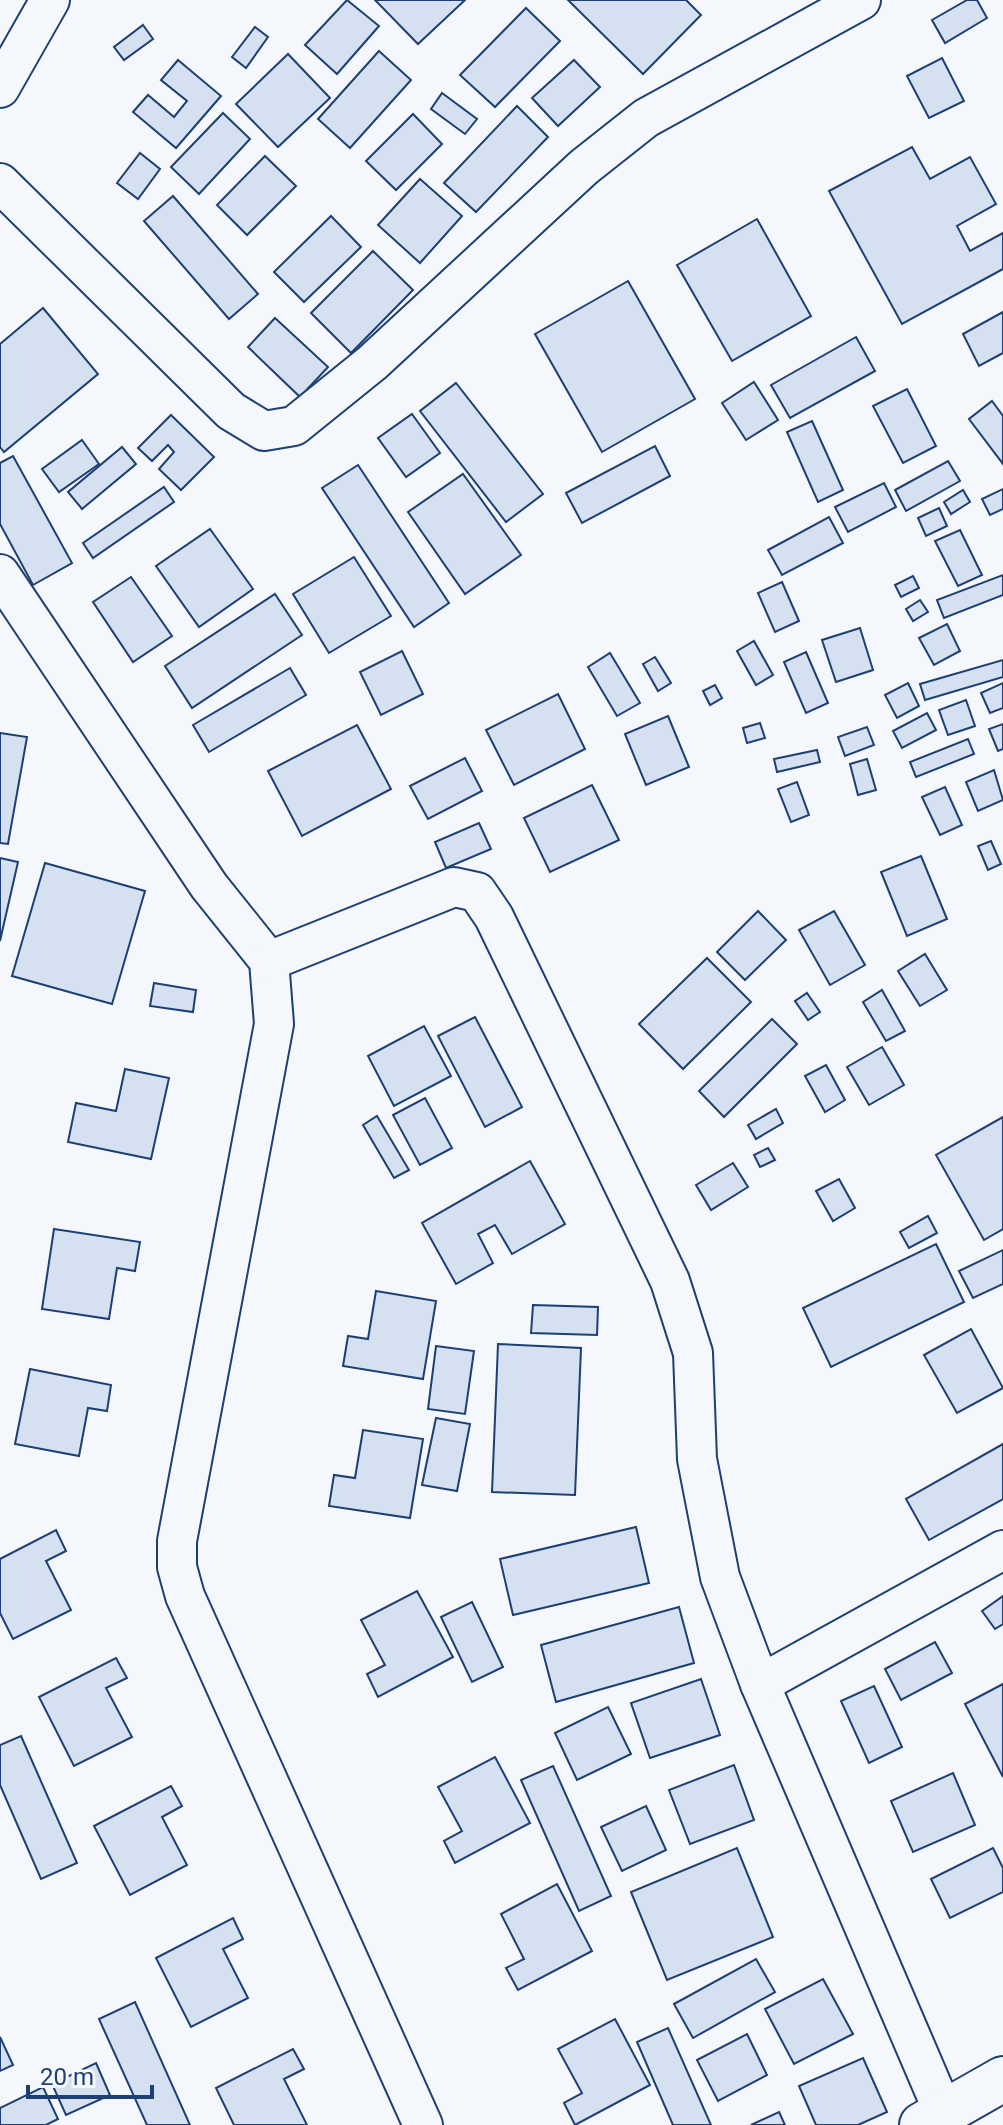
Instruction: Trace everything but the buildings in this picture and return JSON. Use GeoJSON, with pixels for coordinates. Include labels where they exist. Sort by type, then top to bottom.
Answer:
{"type":"FeatureCollection","features":[{"type":"Feature","properties":{"kind":"street"},"geometry":{"type":"LineString","coordinates":[[0,88],[50,0]]}},
{"type":"Feature","properties":{"kind":"street"},"geometry":{"type":"LineString","coordinates":[[0,183],[231,411],[264,431],[294,426],[372,363],[584,167],[646,118],[861,0]]}},
{"type":"Feature","properties":{"kind":"street"},"geometry":{"type":"LineString","coordinates":[[0,574],[209,886],[269,961],[274,1024],[177,1541],[177,1567],[185,1596],[423,2125]]}},
{"type":"Feature","properties":{"kind":"street"},"geometry":{"type":"LineString","coordinates":[[269,961],[454,887],[477,892],[494,917],[670,1281],[693,1353],[697,1459],[720,1577],[932,2118],[1003,2079]]}},
{"type":"Feature","properties":{"kind":"street"},"geometry":{"type":"LineString","coordinates":[[760,1684],[1003,1550]]}}]}
